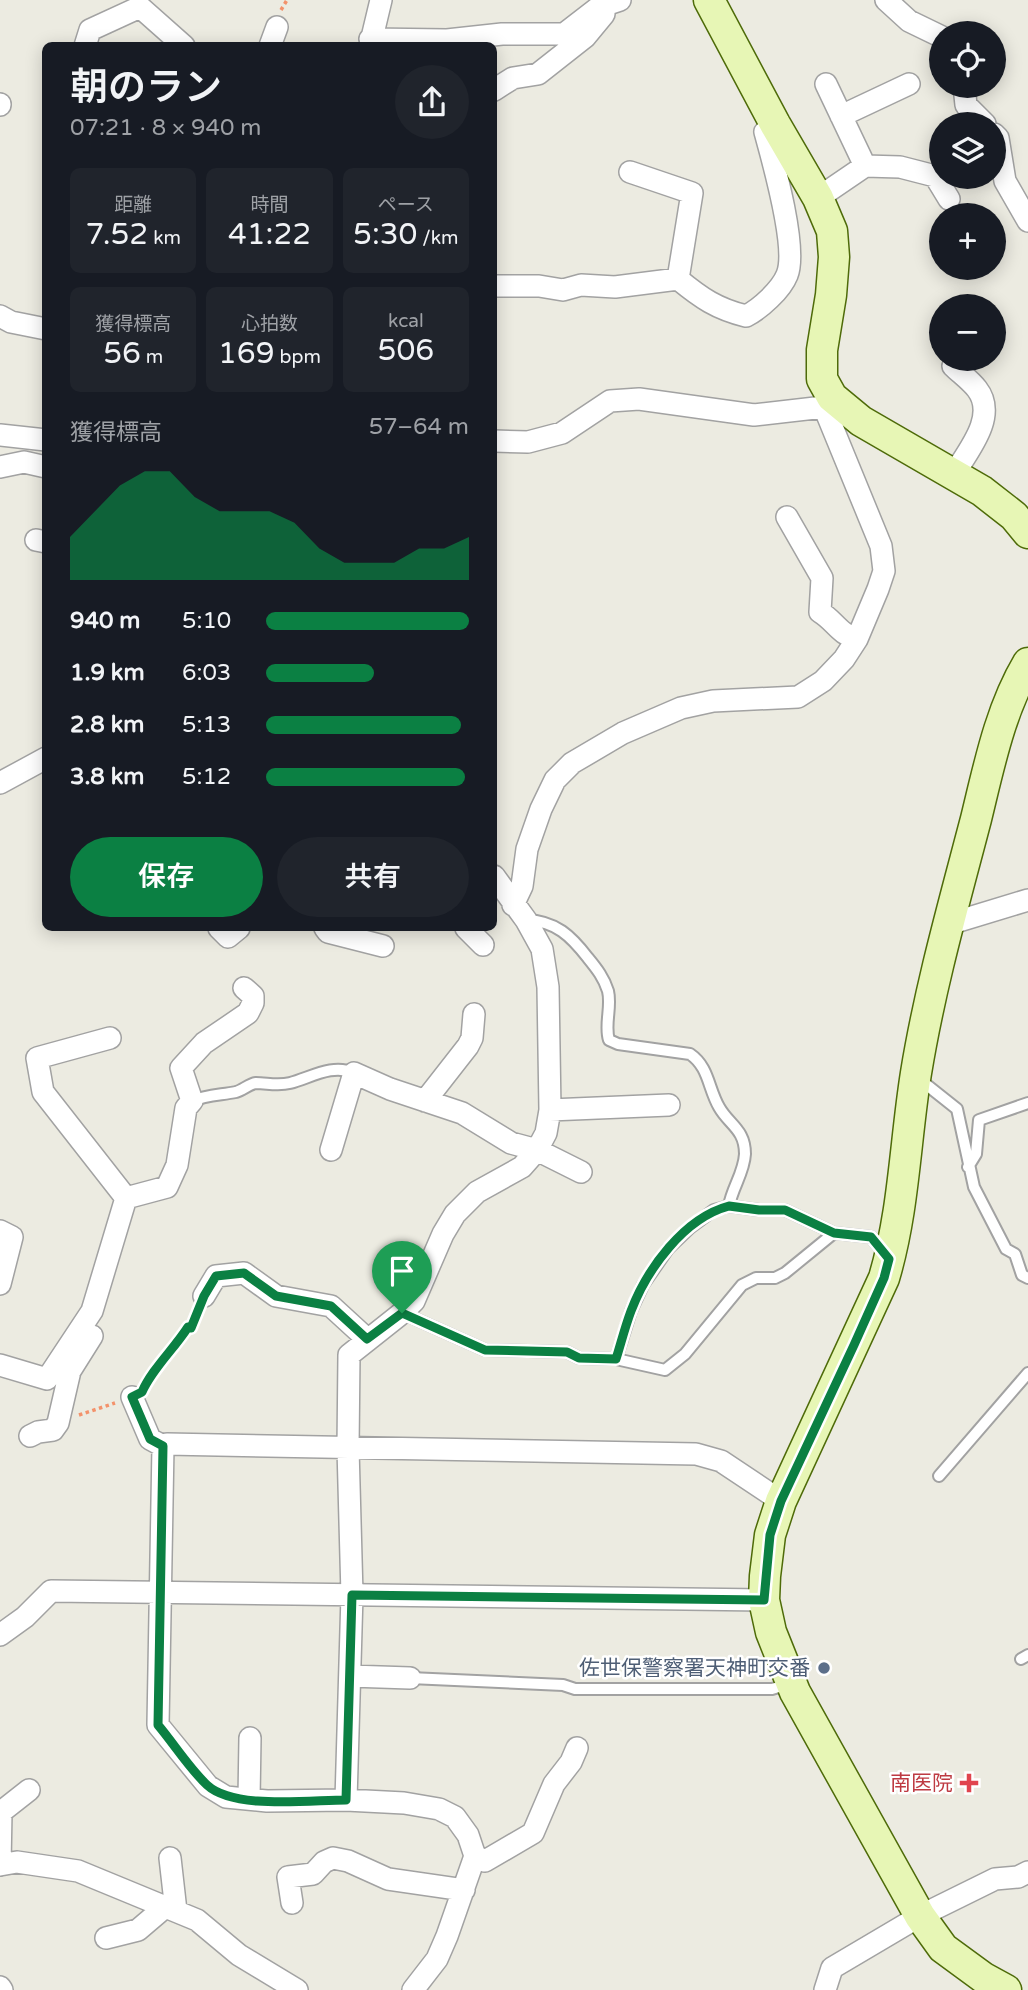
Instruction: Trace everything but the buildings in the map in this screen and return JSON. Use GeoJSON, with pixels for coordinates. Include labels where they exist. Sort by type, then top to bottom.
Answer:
{"type":"FeatureCollection","features":[{"type":"Feature","properties":{"kind":"street"},"geometry":{"type":"LineString","coordinates":[[381,0],[370,42],[447,40],[502,34],[564,34],[598,7],[616,2]]}},
{"type":"Feature","properties":{"kind":"street"},"geometry":{"type":"LineString","coordinates":[[519,912],[527,849],[541,809],[555,780],[572,762],[623,733],[681,708],[713,701],[799,697],[823,681],[844,659],[857,639],[884,571],[881,546],[822,379],[822,350],[831,295],[832,232],[818,198],[709,0]]}},
{"type":"Feature","properties":{"kind":"street"},"geometry":{"type":"LineString","coordinates":[[886,0],[909,21],[929,31]]}},
{"type":"Feature","properties":{"kind":"street"},"geometry":{"type":"LineString","coordinates":[[497,88],[513,79],[538,74],[585,37],[616,2]]}},
{"type":"Feature","properties":{"kind":"street"},"geometry":{"type":"LineString","coordinates":[[86,42],[90,30],[140,7],[179,42]]}},
{"type":"Feature","properties":{"kind":"street"},"geometry":{"type":"LineString","coordinates":[[826,84],[865,166]]}},
{"type":"Feature","properties":{"kind":"street"},"geometry":{"type":"LineString","coordinates":[[841,116],[909,84]]}},
{"type":"Feature","properties":{"kind":"street"},"geometry":{"type":"LineString","coordinates":[[497,286],[539,286],[563,290],[582,285],[615,287],[678,279],[724,311],[746,316],[761,308],[787,275],[790,259],[784,205],[765,132],[775,124]]}},
{"type":"Feature","properties":{"kind":"street"},"geometry":{"type":"LineString","coordinates":[[818,198],[865,166],[900,167],[935,176],[948,199]]}},
{"type":"Feature","properties":{"kind":"street"},"geometry":{"type":"LineString","coordinates":[[630,172],[692,193],[678,279]]}},
{"type":"Feature","properties":{"kind":"street"},"geometry":{"type":"LineString","coordinates":[[1006,183],[1028,221]]}},
{"type":"Feature","properties":{"kind":"street"},"geometry":{"type":"LineString","coordinates":[[0,316],[11,322],[42,327]]}},
{"type":"Feature","properties":{"kind":"street"},"geometry":{"type":"LineString","coordinates":[[954,474],[982,426],[984,411],[979,390],[958,371]]}},
{"type":"Feature","properties":{"kind":"street"},"geometry":{"type":"LineString","coordinates":[[497,442],[528,442],[562,433],[610,401],[639,399],[708,411],[754,415],[828,402],[982,491],[1014,516],[1028,533]]}},
{"type":"Feature","properties":{"kind":"street"},"geometry":{"type":"LineString","coordinates":[[0,435],[42,440]]}},
{"type":"Feature","properties":{"kind":"street"},"geometry":{"type":"LineString","coordinates":[[0,467],[24,462],[42,466]]}},
{"type":"Feature","properties":{"kind":"street"},"geometry":{"type":"LineString","coordinates":[[787,517],[822,578],[820,612],[845,636],[857,639]]}},
{"type":"Feature","properties":{"kind":"street"},"geometry":{"type":"LineString","coordinates":[[1006,1990],[984,1978],[943,1948],[919,1916],[792,1684],[771,1632],[764,1600],[770,1535],[781,1501],[884,1278],[898,1219],[916,1076],[928,1006],[994,746],[1015,685],[1028,663]]}},
{"type":"Feature","properties":{"kind":"street"},"geometry":{"type":"LineString","coordinates":[[0,783],[42,760]]}},
{"type":"Feature","properties":{"kind":"street"},"geometry":{"type":"LineString","coordinates":[[346,1800],[352,1595],[348,1448],[349,1355],[414,1301],[443,1234],[455,1214],[477,1192],[522,1167],[537,1150],[546,1133],[550,1110],[548,987],[542,949],[497,880]]}},
{"type":"Feature","properties":{"kind":"street"},"geometry":{"type":"LineString","coordinates":[[949,924],[1028,900]]}},
{"type":"Feature","properties":{"kind":"street"},"geometry":{"type":"LineString","coordinates":[[222,931],[228,937],[235,931]]}},
{"type":"Feature","properties":{"kind":"street"},"geometry":{"type":"LineString","coordinates":[[327,931],[383,946]]}},
{"type":"Feature","properties":{"kind":"street"},"geometry":{"type":"LineString","coordinates":[[469,931],[483,945]]}},
{"type":"Feature","properties":{"kind":"street"},"geometry":{"type":"LineString","coordinates":[[126,1198],[167,1186],[177,1165],[186,1108],[192,1101],[181,1068],[204,1044],[248,1013],[253,996],[244,988]]}},
{"type":"Feature","properties":{"kind":"street"},"geometry":{"type":"LineString","coordinates":[[425,1101],[468,1046],[472,1038],[474,1014]]}},
{"type":"Feature","properties":{"kind":"street"},"geometry":{"type":"LineString","coordinates":[[110,1038],[37,1058],[43,1092],[126,1198]]}},
{"type":"Feature","properties":{"kind":"street"},"geometry":{"type":"LineString","coordinates":[[331,1150],[354,1073],[462,1113],[511,1143],[537,1150],[581,1172]]}},
{"type":"Feature","properties":{"kind":"street"},"geometry":{"type":"LineString","coordinates":[[550,1110],[668,1105]]}},
{"type":"Feature","properties":{"kind":"street"},"geometry":{"type":"LineString","coordinates":[[0,1365],[47,1379],[92,1311],[126,1198]]}},
{"type":"Feature","properties":{"kind":"street"},"geometry":{"type":"LineString","coordinates":[[0,1231],[12,1237],[0,1284]]}},
{"type":"Feature","properties":{"kind":"street"},"geometry":{"type":"LineString","coordinates":[[30,1436],[52,1430],[58,1423],[70,1371],[107,1313],[119,1270],[109,1255]]}},
{"type":"Feature","properties":{"kind":"street"},"geometry":{"type":"LineString","coordinates":[[204,1296],[216,1276],[244,1273],[276,1296],[331,1306],[367,1339]]}},
{"type":"Feature","properties":{"kind":"street"},"geometry":{"type":"LineString","coordinates":[[132,1397],[150,1439],[163,1446],[696,1454],[721,1461],[781,1501]]}},
{"type":"Feature","properties":{"kind":"street"},"geometry":{"type":"LineString","coordinates":[[163,1446],[158,1725],[208,1786],[226,1797],[404,1803],[439,1809],[455,1817],[468,1835],[475,1856],[437,1959],[413,1990]]}},
{"type":"Feature","properties":{"kind":"street"},"geometry":{"type":"LineString","coordinates":[[0,1635],[25,1617],[51,1591],[764,1600]]}},
{"type":"Feature","properties":{"kind":"street"},"geometry":{"type":"LineString","coordinates":[[350,1676],[410,1678]]}},
{"type":"Feature","properties":{"kind":"street"},"geometry":{"type":"LineString","coordinates":[[250,1738],[250,1799]]}},
{"type":"Feature","properties":{"kind":"street"},"geometry":{"type":"LineString","coordinates":[[475,1856],[485,1861],[533,1833],[554,1784],[571,1762],[577,1748]]}},
{"type":"Feature","properties":{"kind":"street"},"geometry":{"type":"LineString","coordinates":[[29,1790],[1,1812],[0,1865],[17,1861],[78,1871],[197,1920],[239,1955],[297,1990]]}},
{"type":"Feature","properties":{"kind":"street"},"geometry":{"type":"LineString","coordinates":[[170,1858],[170,1909]]}},
{"type":"Feature","properties":{"kind":"street"},"geometry":{"type":"LineString","coordinates":[[292,1903],[288,1877],[313,1874],[324,1862],[333,1858],[348,1861],[388,1879],[464,1890]]}},
{"type":"Feature","properties":{"kind":"street"},"geometry":{"type":"LineString","coordinates":[[825,1990],[832,1968],[919,1916],[995,1879],[1025,1878]]}},
{"type":"Feature","properties":{"kind":"street"},"geometry":{"type":"LineString","coordinates":[[106,1938],[138,1930],[170,1909]]}},
{"type":"Feature","properties":{"kind":"lane"},"geometry":{"type":"LineString","coordinates":[[519,912],[560,928],[572,937],[602,975],[609,993],[609,1040],[618,1044],[690,1054],[699,1060],[719,1107],[740,1132],[745,1150],[744,1167],[730,1197],[729,1206]]}},
{"type":"Feature","properties":{"kind":"lane"},"geometry":{"type":"LineString","coordinates":[[192,1101],[238,1091],[255,1083],[288,1084],[329,1070],[347,1070],[354,1073]]}},
{"type":"Feature","properties":{"kind":"lane"},"geometry":{"type":"LineString","coordinates":[[916,1076],[957,1109],[974,1187],[1006,1249],[1015,1254],[1022,1275],[1028,1278]]}},
{"type":"Feature","properties":{"kind":"lane"},"geometry":{"type":"LineString","coordinates":[[968,1167],[976,1154],[979,1120],[1028,1103]]}},
{"type":"Feature","properties":{"kind":"lane"},"geometry":{"type":"LineString","coordinates":[[616,1359],[631,1311],[643,1285],[668,1249],[714,1210],[729,1206],[785,1210],[834,1233],[871,1237],[889,1259]]}},
{"type":"Feature","properties":{"kind":"lane"},"geometry":{"type":"LineString","coordinates":[[402,1313],[485,1350],[567,1352],[579,1358],[616,1359],[665,1370],[685,1354],[742,1285],[757,1278],[775,1278],[785,1273],[834,1233]]}},
{"type":"Feature","properties":{"kind":"lane"},"geometry":{"type":"LineString","coordinates":[[939,1476],[1028,1373]]}},
{"type":"Feature","properties":{"kind":"lane"},"geometry":{"type":"LineString","coordinates":[[410,1678],[563,1685],[575,1689],[772,1689],[792,1684]]}},
{"type":"Feature","properties":{"kind":"path"},"geometry":{"type":"LineString","coordinates":[[61,1412],[74,1417],[142,1392],[149,1377],[167,1358],[188,1327],[191,1328],[204,1296]]}},
{"type":"Feature","properties":{"kind":"place","name":"佐世保警察署天神町交番"},"geometry":{"type":"Point","coordinates":[824,1668]}},
{"type":"Feature","properties":{"kind":"place","name":"南医院"},"geometry":{"type":"Point","coordinates":[969,1783]}},
{"type":"Feature","properties":{"kind":"route"},"geometry":{"type":"LineString","coordinates":[[729,1206],[785,1210],[834,1233],[871,1237],[889,1259],[884,1278],[781,1501],[770,1535],[764,1600],[352,1595],[346,1800],[267,1801],[226,1797],[208,1786],[158,1725],[163,1446],[150,1439],[132,1397],[142,1392],[149,1377],[167,1358],[188,1327],[191,1328],[204,1296],[216,1276],[244,1273],[276,1296],[331,1306],[367,1339],[402,1313],[485,1350],[519,1353],[567,1352],[579,1358],[616,1359],[631,1311],[643,1285],[668,1249],[714,1210],[729,1206]]}}]}
